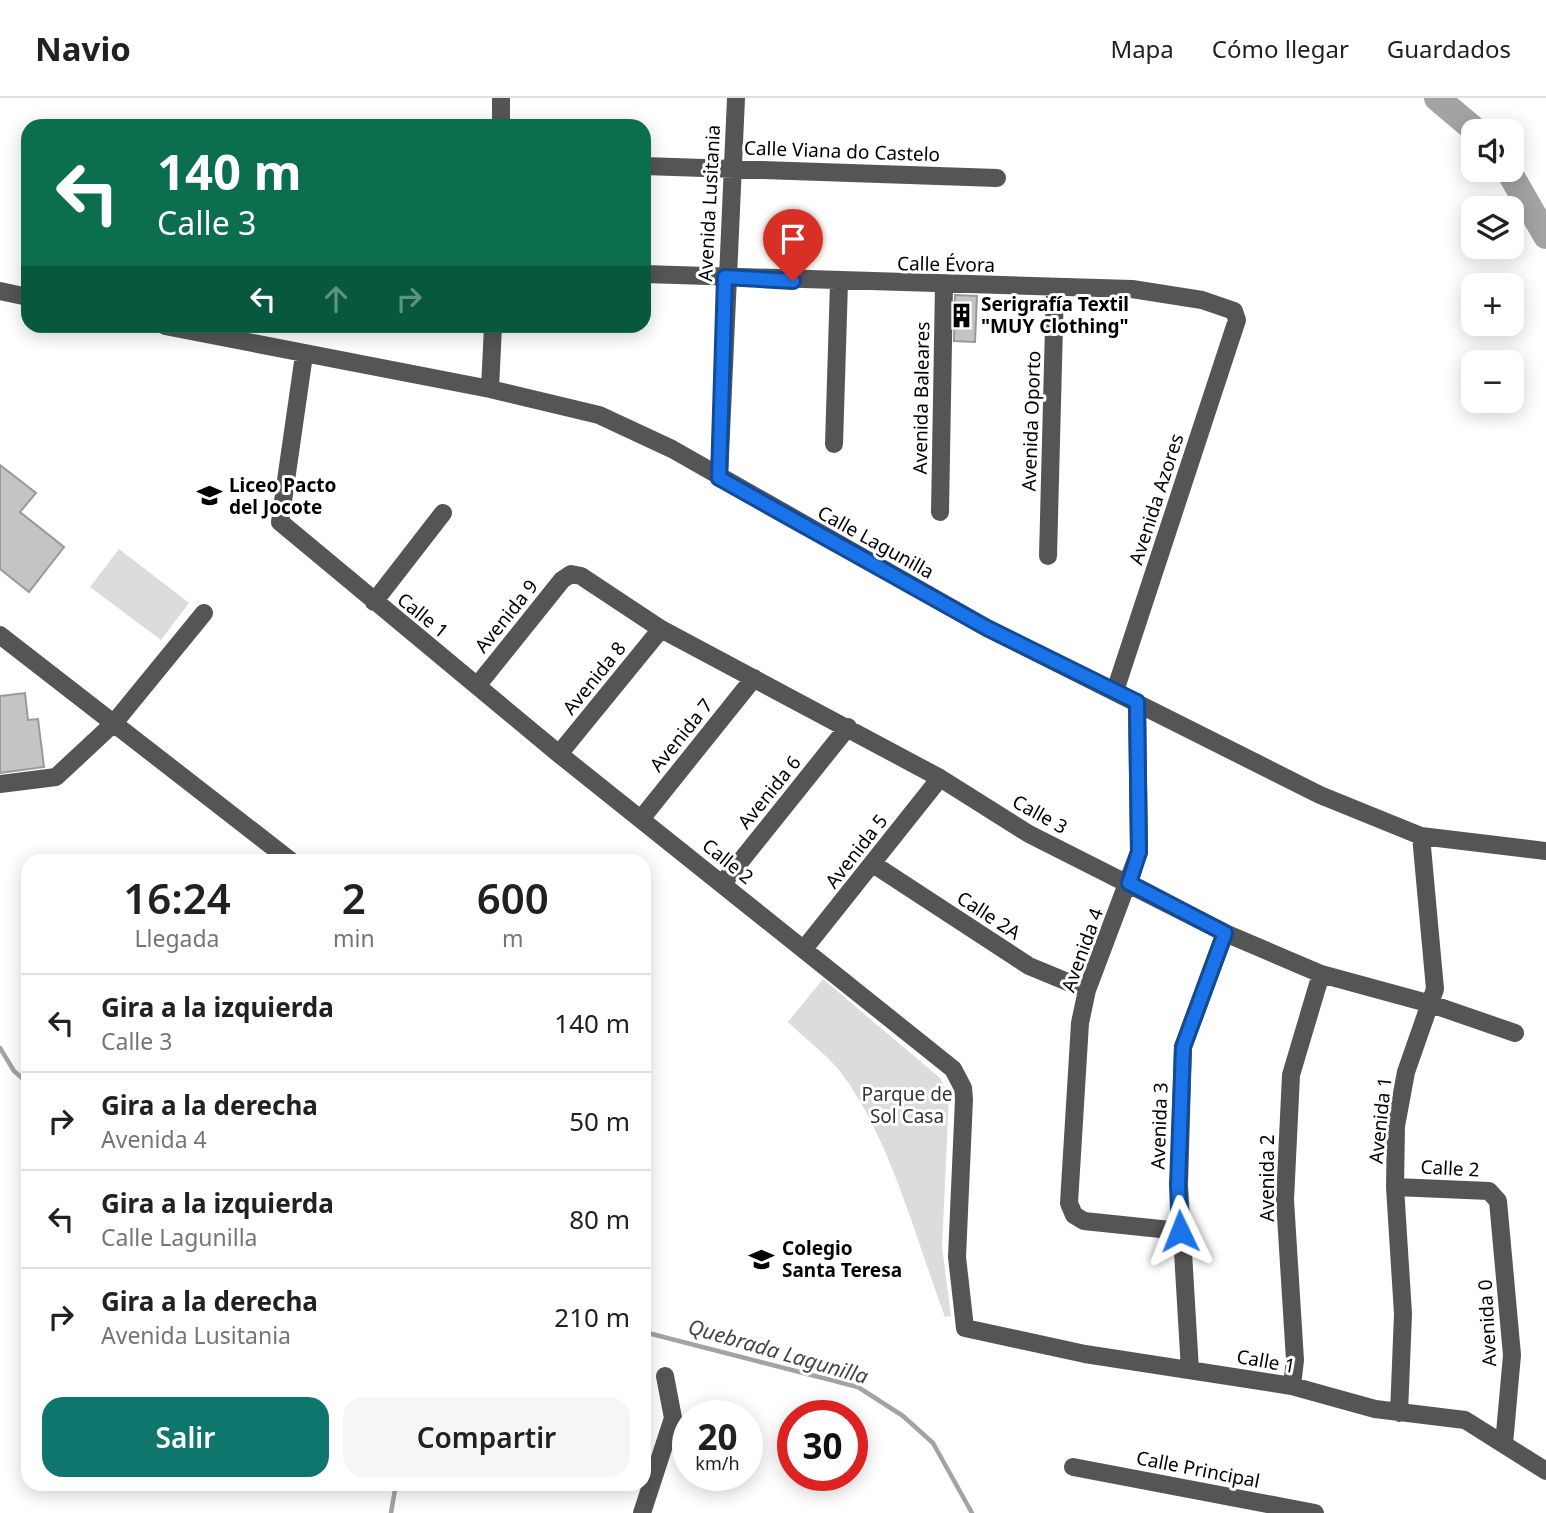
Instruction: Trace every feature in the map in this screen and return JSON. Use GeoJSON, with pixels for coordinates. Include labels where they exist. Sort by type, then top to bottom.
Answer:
{"type":"FeatureCollection","features":[{"type":"Feature","properties":{"kind":"street"},"geometry":{"type":"LineString","coordinates":[[500,119],[501,98]]}},
{"type":"Feature","properties":{"kind":"street","name":"Avenida Lusitania"},"geometry":{"type":"LineString","coordinates":[[719,478],[725,277],[736,98]]}},
{"type":"Feature","properties":{"kind":"street","name":"Calle Viana do Castelo"},"geometry":{"type":"LineString","coordinates":[[651,166],[997,178]]}},
{"type":"Feature","properties":{"kind":"street","name":"Calle Évora"},"geometry":{"type":"LineString","coordinates":[[651,274],[1166,293],[1234,311],[1237,320]]}},
{"type":"Feature","properties":{"kind":"street"},"geometry":{"type":"LineString","coordinates":[[834,444],[839,283]]}},
{"type":"Feature","properties":{"kind":"street","name":"Avenida Baleares"},"geometry":{"type":"LineString","coordinates":[[940,512],[944,285]]}},
{"type":"Feature","properties":{"kind":"street","name":"Avenida Oporto"},"geometry":{"type":"LineString","coordinates":[[1048,556],[1055,288]]}},
{"type":"Feature","properties":{"kind":"street"},"geometry":{"type":"LineString","coordinates":[[0,291],[21,296]]}},
{"type":"Feature","properties":{"kind":"street","name":"Avenida Azores"},"geometry":{"type":"LineString","coordinates":[[1115,691],[1237,320]]}},
{"type":"Feature","properties":{"kind":"street","name":"Calle Lagunilla"},"geometry":{"type":"LineString","coordinates":[[199,333],[490,389],[599,415],[672,449],[987,628],[1320,795],[1421,836],[1546,851]]}},
{"type":"Feature","properties":{"kind":"street"},"geometry":{"type":"LineString","coordinates":[[490,389],[494,333]]}},
{"type":"Feature","properties":{"kind":"street","name":"Calle 1"},"geometry":{"type":"LineString","coordinates":[[304,355],[280,522],[374,603],[477,686]]}},
{"type":"Feature","properties":{"kind":"street"},"geometry":{"type":"LineString","coordinates":[[374,603],[443,513]]}},
{"type":"Feature","properties":{"kind":"street","name":"Calle 3"},"geometry":{"type":"LineString","coordinates":[[571,574],[581,576],[660,629],[940,778],[1029,834],[1225,933],[1321,974],[1431,1004],[1516,1033]]}},
{"type":"Feature","properties":{"kind":"street","name":"Avenida 9"},"geometry":{"type":"LineString","coordinates":[[477,686],[562,580],[571,574]]}},
{"type":"Feature","properties":{"kind":"street"},"geometry":{"type":"LineString","coordinates":[[0,783],[57,777],[114,723],[204,613]]}},
{"type":"Feature","properties":{"kind":"street","name":"Avenida 8"},"geometry":{"type":"LineString","coordinates":[[559,754],[660,629]]}},
{"type":"Feature","properties":{"kind":"street"},"geometry":{"type":"LineString","coordinates":[[0,635],[282,854]]}},
{"type":"Feature","properties":{"kind":"street","name":"Avenida 7"},"geometry":{"type":"LineString","coordinates":[[641,819],[754,678]]}},
{"type":"Feature","properties":{"kind":"street","name":"Calle 2"},"geometry":{"type":"LineString","coordinates":[[477,686],[953,1069],[963,1088],[964,1099],[957,1257],[965,1328]]}},
{"type":"Feature","properties":{"kind":"street","name":"Avenida 4"},"geometry":{"type":"LineString","coordinates":[[1137,702],[1139,852],[1087,990],[1080,1023],[1069,1203],[1074,1215],[1084,1221],[1180,1231]]}},
{"type":"Feature","properties":{"kind":"street","name":"Avenida 6"},"geometry":{"type":"LineString","coordinates":[[723,883],[848,727]]}},
{"type":"Feature","properties":{"kind":"street","name":"Avenida 5"},"geometry":{"type":"LineString","coordinates":[[804,949],[940,778]]}},
{"type":"Feature","properties":{"kind":"street","name":"Avenida 1"},"geometry":{"type":"LineString","coordinates":[[1399,1413],[1403,1314],[1395,1187],[1399,1100],[1435,989],[1421,836]]}},
{"type":"Feature","properties":{"kind":"street","name":"Calle 2A"},"geometry":{"type":"LineString","coordinates":[[873,864],[1029,966],[1087,990]]}},
{"type":"Feature","properties":{"kind":"street","name":"Avenida 3"},"geometry":{"type":"LineString","coordinates":[[1191,1370],[1178,1185],[1183,1047],[1225,933]]}},
{"type":"Feature","properties":{"kind":"street","name":"Avenida 2"},"geometry":{"type":"LineString","coordinates":[[1292,1386],[1295,1360],[1286,1200],[1291,1074],[1321,974]]}},
{"type":"Feature","properties":{"kind":"street","name":"Calle 2"},"geometry":{"type":"LineString","coordinates":[[1395,1187],[1489,1191],[1498,1200]]}},
{"type":"Feature","properties":{"kind":"street","name":"Avenida 0"},"geometry":{"type":"LineString","coordinates":[[1498,1200],[1512,1355],[1504,1444]]}},
{"type":"Feature","properties":{"kind":"street","name":"Calle 1"},"geometry":{"type":"LineString","coordinates":[[965,1328],[1085,1354],[1292,1386],[1399,1413],[1465,1420],[1546,1471]]}},
{"type":"Feature","properties":{"kind":"street"},"geometry":{"type":"LineString","coordinates":[[651,1485],[673,1418],[665,1376]]}},
{"type":"Feature","properties":{"kind":"street","name":"Calle Principal"},"geometry":{"type":"LineString","coordinates":[[1073,1467],[1277,1509],[1315,1513]]}},
{"type":"Feature","properties":{"kind":"street"},"geometry":{"type":"LineString","coordinates":[[642,1513],[649,1491]]}},
{"type":"Feature","properties":{"kind":"green space"},"geometry":{"type":"Polygon","coordinates":[[[119,549],[189,603],[161,640],[90,587],[119,549]]]}},
{"type":"Feature","properties":{"kind":"green space","name":"Parque de Sol Casa"},"geometry":{"type":"Polygon","coordinates":[[[823,979],[940,1078],[949,1095],[942,1247],[951,1316],[945,1317],[901,1191],[859,1100],[836,1067],[788,1022],[823,979]]]}},
{"type":"Feature","properties":{"kind":"building","name":"Serigrafía Textil \"MUY Clothing\""},"geometry":{"type":"Polygon","coordinates":[[[955,295],[977,296],[975,342],[954,341],[955,295]]]}},
{"type":"Feature","properties":{"kind":"building"},"geometry":{"type":"Polygon","coordinates":[[[0,465],[36,493],[20,512],[64,547],[29,592],[0,569],[0,465]]]}},
{"type":"Feature","properties":{"kind":"building"},"geometry":{"type":"Polygon","coordinates":[[[25,693],[28,720],[38,719],[44,767],[0,773],[0,696],[25,693]]]}},
{"type":"Feature","properties":{"kind":"waterway"},"geometry":{"type":"LineString","coordinates":[[1437,98],[1462,119]]}},
{"type":"Feature","properties":{"kind":"waterway"},"geometry":{"type":"LineString","coordinates":[[1515,182],[1546,236]]}},
{"type":"Feature","properties":{"kind":"waterway","name":"Quebrada Lagunilla"},"geometry":{"type":"LineString","coordinates":[[0,1048],[14,1071],[21,1077]]}},
{"type":"Feature","properties":{"kind":"waterway","name":"Quebrada Lagunilla"},"geometry":{"type":"LineString","coordinates":[[651,1334],[858,1387],[903,1416],[933,1443],[972,1513]]}},
{"type":"Feature","properties":{"kind":"waterway"},"geometry":{"type":"LineString","coordinates":[[391,1513],[395,1491]]}},
{"type":"Feature","properties":{"kind":"place","name":"Serigrafía Textil \"MUY Clothing\""},"geometry":{"type":"Point","coordinates":[961,315]}},
{"type":"Feature","properties":{"kind":"place","name":"Liceo Pacto del Jocote"},"geometry":{"type":"Point","coordinates":[209,496]}},
{"type":"Feature","properties":{"kind":"place","name":"Colegio Santa Teresa"},"geometry":{"type":"Point","coordinates":[762,1259]}},
{"type":"Feature","properties":{"kind":"route"},"geometry":{"type":"LineString","coordinates":[[793,281],[725,277],[719,478],[987,628],[1137,702],[1139,852],[1129,883],[1225,933],[1183,1047],[1178,1185],[1180,1231]]}}]}
